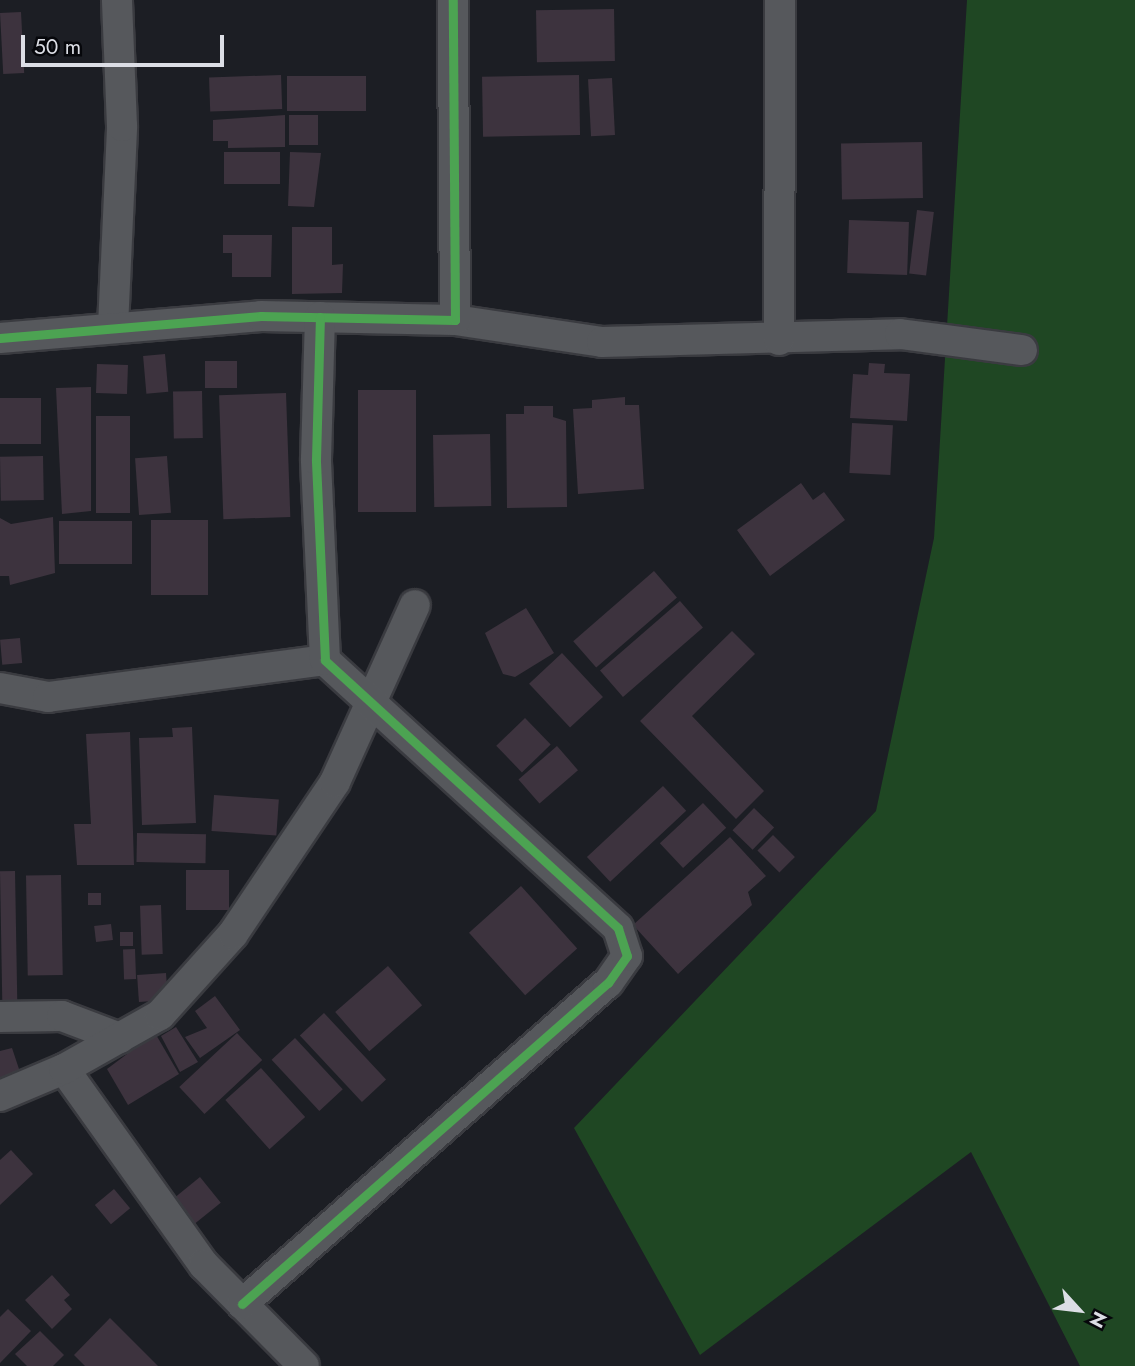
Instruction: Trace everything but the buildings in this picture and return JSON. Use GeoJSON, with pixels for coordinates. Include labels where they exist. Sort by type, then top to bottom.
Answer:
{"type":"FeatureCollection","features":[{"type":"Feature","properties":{"kind":"street"},"geometry":{"type":"LineString","coordinates":[[113,327],[122,126],[117,0]]}},
{"type":"Feature","properties":{"kind":"street"},"geometry":{"type":"LineString","coordinates":[[453,0],[455,320]]}},
{"type":"Feature","properties":{"kind":"street"},"geometry":{"type":"LineString","coordinates":[[779,340],[780,0]]}},
{"type":"Feature","properties":{"kind":"street"},"geometry":{"type":"LineString","coordinates":[[242,1304],[608,983],[627,956],[618,928],[325,660],[316,459],[320,317]]}},
{"type":"Feature","properties":{"kind":"street"},"geometry":{"type":"LineString","coordinates":[[0,338],[113,327],[320,317],[455,320],[602,342],[779,340],[900,334],[1022,350]]}},
{"type":"Feature","properties":{"kind":"street"},"geometry":{"type":"LineString","coordinates":[[0,1096],[64,1069],[160,1015],[233,934],[321,806],[415,605]]}},
{"type":"Feature","properties":{"kind":"street"},"geometry":{"type":"LineString","coordinates":[[0,688],[48,697],[325,660]]}},
{"type":"Feature","properties":{"kind":"street"},"geometry":{"type":"LineString","coordinates":[[0,1017],[62,1016],[120,1038]]}},
{"type":"Feature","properties":{"kind":"street"},"geometry":{"type":"LineString","coordinates":[[64,1069],[204,1265],[304,1366]]}},
{"type":"Feature","properties":{"kind":"green space"},"geometry":{"type":"Polygon","coordinates":[[[967,0],[1135,0],[1135,1366],[1080,1366],[971,1152],[700,1355],[574,1128],[876,811],[934,538],[967,0]]]}},
{"type":"Feature","properties":{"kind":"cycle path"},"geometry":{"type":"LineString","coordinates":[[0,338],[261,316],[455,320],[453,0]]}},
{"type":"Feature","properties":{"kind":"cycle path"},"geometry":{"type":"LineString","coordinates":[[242,1304],[608,983],[627,956],[618,928],[325,660],[316,459],[320,317]]}}]}
